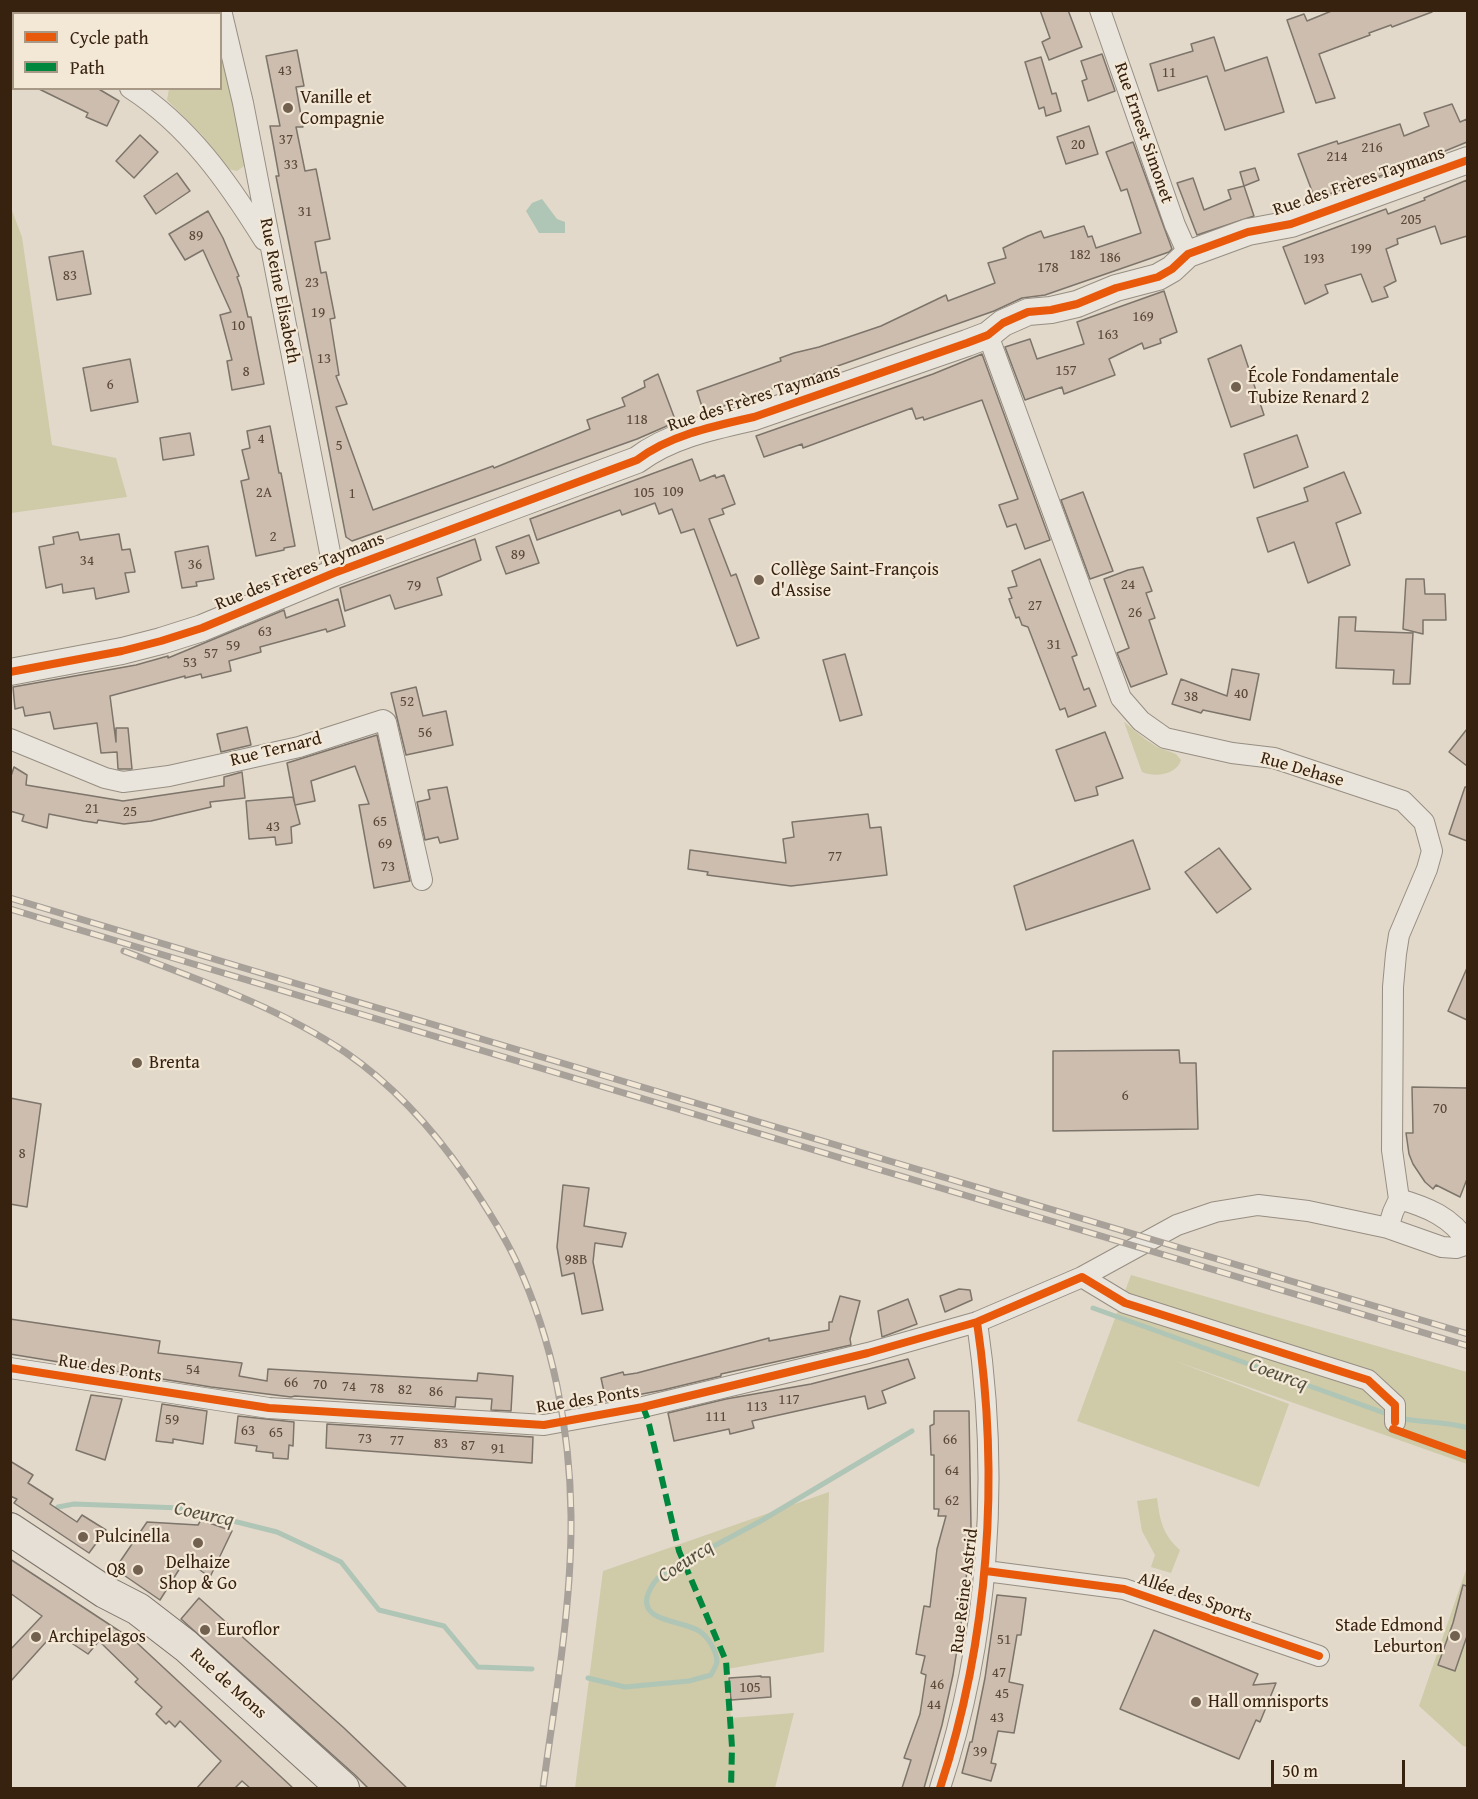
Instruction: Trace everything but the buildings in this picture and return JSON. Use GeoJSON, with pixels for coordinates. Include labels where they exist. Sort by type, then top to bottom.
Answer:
{"type":"FeatureCollection","features":[{"type":"Feature","properties":{"kind":"main road","name":"Rue de Mons"},"geometry":{"type":"LineString","coordinates":[[10,1530],[105,1592],[138,1609],[186,1646],[343,1788]]}},
{"type":"Feature","properties":{"kind":"main road","name":"Rue de Mons"},"geometry":{"type":"LineString","coordinates":[[105,1592],[317,1788]]}},
{"type":"Feature","properties":{"kind":"street","name":"Rue Ernest Simonet"},"geometry":{"type":"LineString","coordinates":[[1100,10],[1175,225],[1188,254]]}},
{"type":"Feature","properties":{"kind":"street","name":"Rue Reine Elisabeth"},"geometry":{"type":"LineString","coordinates":[[222,23],[243,103],[334,573]]}},
{"type":"Feature","properties":{"kind":"street"},"geometry":{"type":"LineString","coordinates":[[143,92],[188,135],[231,187],[271,251]]}},
{"type":"Feature","properties":{"kind":"street","name":"Rue des Frères Taymans"},"geometry":{"type":"LineString","coordinates":[[10,672],[122,651],[202,628],[334,573],[637,460],[652,448],[668,442],[718,425],[754,417],[988,335],[1003,323],[1028,312],[1077,304],[1116,288],[1158,277],[1172,269],[1188,254],[1248,232],[1291,224],[1467,160]]}},
{"type":"Feature","properties":{"kind":"street","name":"Rue Dehase"},"geometry":{"type":"LineString","coordinates":[[988,335],[1121,698],[1141,721],[1166,738],[1232,753],[1274,758],[1403,801],[1424,822],[1432,851],[1399,935],[1393,987],[1392,1150],[1399,1199],[1388,1228]]}},
{"type":"Feature","properties":{"kind":"street","name":"Rue Ternard"},"geometry":{"type":"LineString","coordinates":[[10,739],[105,778],[123,782],[169,776],[299,747],[382,720],[386,722],[422,880]]}},
{"type":"Feature","properties":{"kind":"street"},"geometry":{"type":"LineString","coordinates":[[1399,1199],[1426,1207],[1459,1228],[1467,1243]]}},
{"type":"Feature","properties":{"kind":"street","name":"Rue des Ponts"},"geometry":{"type":"LineString","coordinates":[[10,1368],[269,1408],[544,1425],[643,1407],[868,1353],[977,1322],[1082,1277],[1177,1225],[1215,1212],[1258,1205],[1308,1211],[1388,1228],[1442,1247],[1456,1248],[1467,1243]]}},
{"type":"Feature","properties":{"kind":"street"},"geometry":{"type":"LineString","coordinates":[[1082,1277],[1125,1303],[1368,1380],[1395,1405],[1395,1416]]}},
{"type":"Feature","properties":{"kind":"street","name":"Rue Reine Astrid"},"geometry":{"type":"LineString","coordinates":[[940,1788],[951,1756],[967,1688],[986,1571],[989,1521],[986,1411],[977,1322]]}},
{"type":"Feature","properties":{"kind":"street","name":"Allée des Sports"},"geometry":{"type":"LineString","coordinates":[[986,1571],[1124,1589],[1319,1656]]}},
{"type":"Feature","properties":{"kind":"shaded area"},"geometry":{"type":"Polygon","coordinates":[[[222,52],[244,166],[237,171],[228,169],[202,135],[167,100],[169,90],[222,90],[222,52]]]}},
{"type":"Feature","properties":{"kind":"shaded area"},"geometry":{"type":"Polygon","coordinates":[[[542,199],[557,219],[565,222],[565,233],[539,233],[526,211],[532,203],[542,199]]]}},
{"type":"Feature","properties":{"kind":"shaded area"},"geometry":{"type":"Polygon","coordinates":[[[11,208],[22,237],[52,445],[116,458],[127,497],[11,513],[11,208]]]}},
{"type":"Feature","properties":{"kind":"shaded area"},"geometry":{"type":"Polygon","coordinates":[[[1124,722],[1157,747],[1176,754],[1181,760],[1179,765],[1165,774],[1153,775],[1142,772],[1124,722]]]}},
{"type":"Feature","properties":{"kind":"shaded area"},"geometry":{"type":"Polygon","coordinates":[[[1131,1275],[1467,1372],[1467,1464],[1172,1360],[1289,1404],[1259,1487],[1077,1421],[1131,1275]]]}},
{"type":"Feature","properties":{"kind":"shaded area"},"geometry":{"type":"Polygon","coordinates":[[[829,1492],[824,1652],[727,1669],[731,1718],[794,1713],[775,1788],[575,1788],[603,1571],[829,1492]]]}},
{"type":"Feature","properties":{"kind":"shaded area"},"geometry":{"type":"Polygon","coordinates":[[[1157,1498],[1163,1526],[1169,1538],[1180,1550],[1171,1573],[1151,1567],[1155,1555],[1142,1531],[1137,1501],[1157,1498]]]}},
{"type":"Feature","properties":{"kind":"shaded area","name":"Stade Edmond Leburton"},"geometry":{"type":"Polygon","coordinates":[[[1467,1567],[1467,1747],[1463,1746],[1419,1706],[1467,1567]]]}},
{"type":"Feature","properties":{"kind":"waterway","name":"Coeurcq"},"geometry":{"type":"LineString","coordinates":[[1093,1308],[1390,1415]]}},
{"type":"Feature","properties":{"kind":"waterway","name":"Coeurcq"},"geometry":{"type":"LineString","coordinates":[[1398,1418],[1468,1428]]}},
{"type":"Feature","properties":{"kind":"waterway","name":"Coeurcq"},"geometry":{"type":"LineString","coordinates":[[588,1678],[625,1687],[689,1681],[711,1675],[717,1664],[717,1658],[709,1640],[694,1628],[660,1618],[650,1610],[647,1605],[648,1594],[655,1582],[663,1573],[759,1522],[912,1431]]}},
{"type":"Feature","properties":{"kind":"waterway","name":"Coeurcq"},"geometry":{"type":"LineString","coordinates":[[53,1514],[58,1507],[74,1504],[181,1508],[277,1532],[341,1562],[379,1610],[444,1626],[478,1667],[532,1669]]}},
{"type":"Feature","properties":{"kind":"railway"},"geometry":{"type":"LineString","coordinates":[[10,898],[1468,1334]]}},
{"type":"Feature","properties":{"kind":"railway"},"geometry":{"type":"LineString","coordinates":[[10,909],[1468,1346]]}},
{"type":"Feature","properties":{"kind":"railway"},"geometry":{"type":"LineString","coordinates":[[124,951],[209,984],[293,1021],[363,1065],[396,1093],[440,1142],[480,1198],[512,1252],[530,1293],[550,1355],[563,1418],[570,1483],[571,1549],[566,1618],[543,1788]]}},
{"type":"Feature","properties":{"kind":"marked path"},"geometry":{"type":"LineString","coordinates":[[643,1407],[679,1551],[726,1661],[732,1747],[731,1788]]}},
{"type":"Feature","properties":{"kind":"cycle path"},"geometry":{"type":"LineString","coordinates":[[10,672],[122,651],[202,628],[334,573],[637,460],[678,438],[754,417],[967,343],[988,335],[1003,323],[1028,312],[1077,304],[1116,288],[1158,277],[1172,269],[1188,254],[1248,232],[1291,224],[1468,160]]}},
{"type":"Feature","properties":{"kind":"cycle path"},"geometry":{"type":"LineString","coordinates":[[10,1368],[269,1408],[544,1425],[643,1407],[868,1353],[977,1322],[1082,1277],[1125,1303],[1368,1380],[1395,1405],[1395,1422]]}},
{"type":"Feature","properties":{"kind":"cycle path"},"geometry":{"type":"LineString","coordinates":[[940,1788],[957,1732],[970,1674],[985,1558],[988,1440],[977,1322]]}},
{"type":"Feature","properties":{"kind":"cycle path"},"geometry":{"type":"LineString","coordinates":[[1393,1429],[1468,1456]]}},
{"type":"Feature","properties":{"kind":"cycle path"},"geometry":{"type":"LineString","coordinates":[[986,1571],[1124,1589],[1319,1656]]}},
{"type":"Feature","properties":{"kind":"place","name":"Vanille et Compagnie"},"geometry":{"type":"Point","coordinates":[288,108]}},
{"type":"Feature","properties":{"kind":"place","name":"École Fondamentale Tubize Renard 2"},"geometry":{"type":"Point","coordinates":[1236,387]}},
{"type":"Feature","properties":{"kind":"place","name":"Collège Saint-François d'Assise"},"geometry":{"type":"Point","coordinates":[759,580]}},
{"type":"Feature","properties":{"kind":"place","name":"Brenta"},"geometry":{"type":"Point","coordinates":[137,1063]}},
{"type":"Feature","properties":{"kind":"place","name":"Pulcinella"},"geometry":{"type":"Point","coordinates":[83,1537]}},
{"type":"Feature","properties":{"kind":"place","name":"Delhaize Shop & Go"},"geometry":{"type":"Point","coordinates":[198,1543]}},
{"type":"Feature","properties":{"kind":"place","name":"Q8"},"geometry":{"type":"Point","coordinates":[138,1570]}},
{"type":"Feature","properties":{"kind":"place","name":"Euroflor"},"geometry":{"type":"Point","coordinates":[205,1630]}},
{"type":"Feature","properties":{"kind":"place","name":"Stade Edmond Leburton"},"geometry":{"type":"Point","coordinates":[1455,1636]}},
{"type":"Feature","properties":{"kind":"place","name":"Archipelagos"},"geometry":{"type":"Point","coordinates":[36,1637]}},
{"type":"Feature","properties":{"kind":"place","name":"Hall omnisports"},"geometry":{"type":"Point","coordinates":[1196,1702]}}]}
